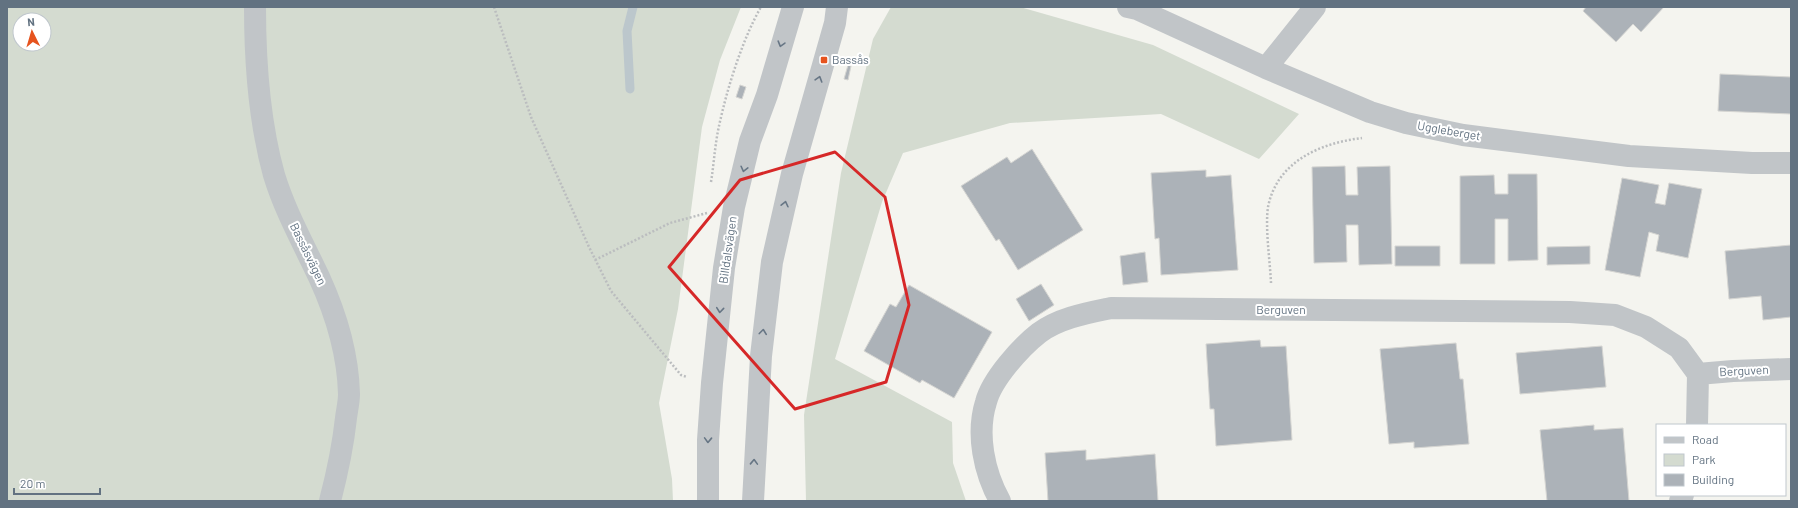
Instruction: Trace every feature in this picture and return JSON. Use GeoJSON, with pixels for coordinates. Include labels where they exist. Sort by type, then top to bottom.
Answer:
{"type":"FeatureCollection","features":[{"type":"Feature","properties":{"kind":"street","name":"Bassåsvägen"},"geometry":{"type":"LineString","coordinates":[[255,7],[255,33],[259,92],[274,175],[297,233],[319,277],[334,313],[347,370],[349,395],[345,427],[338,469],[330,501]]}},
{"type":"Feature","properties":{"kind":"street","name":"Billdalsvägen"},"geometry":{"type":"LineString","coordinates":[[708,501],[708,440],[712,383],[724,268],[734,208],[750,141],[766,95],[792,7]]}},
{"type":"Feature","properties":{"kind":"street"},"geometry":{"type":"LineString","coordinates":[[753,501],[760,356],[772,262],[792,174],[835,23],[837,7]]}},
{"type":"Feature","properties":{"kind":"street","name":"Uggleberget"},"geometry":{"type":"LineString","coordinates":[[1128,7],[1137,9],[1266,68],[1370,112],[1406,123],[1463,135],[1628,156],[1752,163],[1791,163]]}},
{"type":"Feature","properties":{"kind":"street"},"geometry":{"type":"LineString","coordinates":[[1266,68],[1315,7]]}},
{"type":"Feature","properties":{"kind":"street","name":"Berguven"},"geometry":{"type":"LineString","coordinates":[[1000,501],[990,484],[983,452],[982,422],[986,401],[993,386],[1013,359],[1040,333],[1062,321],[1084,313],[1110,308],[1570,312],[1615,315],[1646,327],[1679,348],[1698,374],[1734,371],[1791,370]]}},
{"type":"Feature","properties":{"kind":"street"},"geometry":{"type":"LineString","coordinates":[[1697,424],[1698,374]]}},
{"type":"Feature","properties":{"kind":"path"},"geometry":{"type":"LineString","coordinates":[[494,7],[530,117],[595,260],[611,291],[681,374],[691,378]]}},
{"type":"Feature","properties":{"kind":"path"},"geometry":{"type":"LineString","coordinates":[[1273,310],[1268,207],[1278,182],[1286,171],[1300,158],[1322,147],[1349,139],[1368,137]]}},
{"type":"Feature","properties":{"kind":"path"},"geometry":{"type":"LineString","coordinates":[[595,260],[670,223],[708,213]]}},
{"type":"Feature","properties":{"kind":"highlighted area"},"geometry":{"type":"Polygon","coordinates":[[[835,152],[885,197],[909,305],[886,382],[795,409],[669,267],[740,180],[835,152]]]}},
{"type":"Feature","properties":{"kind":"green space"},"geometry":{"type":"Polygon","coordinates":[[[7,7],[741,7],[720,60],[702,127],[678,309],[659,403],[672,479],[673,501],[7,501],[7,7]]]}},
{"type":"Feature","properties":{"kind":"green space"},"geometry":{"type":"Polygon","coordinates":[[[891,7],[1020,7],[1153,45],[1299,114],[1259,159],[1161,114],[1010,123],[903,153],[882,202],[835,359],[952,422],[953,463],[966,501],[806,501],[804,415],[841,173],[873,39],[891,7]]]}},
{"type":"Feature","properties":{"kind":"building"},"geometry":{"type":"Polygon","coordinates":[[[1586,7],[1664,7],[1641,32],[1633,24],[1616,42],[1583,11],[1586,7]]]}},
{"type":"Feature","properties":{"kind":"building"},"geometry":{"type":"Polygon","coordinates":[[[848,65],[851,66],[848,80],[844,79],[848,65]]]}},
{"type":"Feature","properties":{"kind":"building"},"geometry":{"type":"Polygon","coordinates":[[[1720,74],[1791,77],[1791,114],[1718,111],[1720,74]]]}},
{"type":"Feature","properties":{"kind":"building"},"geometry":{"type":"Polygon","coordinates":[[[740,85],[746,87],[742,99],[736,97],[740,85]]]}},
{"type":"Feature","properties":{"kind":"building"},"geometry":{"type":"Polygon","coordinates":[[[1032,149],[1083,230],[1018,270],[999,239],[996,241],[961,186],[1007,157],[1011,163],[1032,149]]]}},
{"type":"Feature","properties":{"kind":"building"},"geometry":{"type":"Polygon","coordinates":[[[1345,166],[1346,195],[1358,195],[1357,167],[1390,166],[1392,264],[1359,265],[1358,225],[1346,225],[1347,262],[1314,263],[1312,167],[1345,166]]]}},
{"type":"Feature","properties":{"kind":"building"},"geometry":{"type":"Polygon","coordinates":[[[1206,170],[1206,177],[1231,175],[1238,270],[1161,275],[1159,238],[1155,239],[1151,173],[1206,170]]]}},
{"type":"Feature","properties":{"kind":"building"},"geometry":{"type":"Polygon","coordinates":[[[1508,174],[1537,174],[1538,260],[1508,261],[1508,219],[1495,219],[1495,264],[1460,264],[1460,176],[1494,175],[1495,194],[1508,194],[1508,174]]]}},
{"type":"Feature","properties":{"kind":"building"},"geometry":{"type":"Polygon","coordinates":[[[1622,178],[1659,185],[1655,203],[1665,205],[1669,183],[1702,189],[1688,258],[1656,251],[1659,235],[1649,232],[1640,277],[1605,270],[1622,178]]]}},
{"type":"Feature","properties":{"kind":"building"},"geometry":{"type":"Polygon","coordinates":[[[1791,245],[1791,317],[1763,320],[1761,296],[1729,299],[1725,251],[1791,245]]]}},
{"type":"Feature","properties":{"kind":"building"},"geometry":{"type":"Polygon","coordinates":[[[1395,246],[1440,246],[1440,266],[1395,266],[1395,246]]]}},
{"type":"Feature","properties":{"kind":"building"},"geometry":{"type":"Polygon","coordinates":[[[1590,246],[1590,264],[1547,265],[1547,247],[1590,246]]]}},
{"type":"Feature","properties":{"kind":"building"},"geometry":{"type":"Polygon","coordinates":[[[1145,252],[1148,282],[1123,285],[1120,256],[1145,252]]]}},
{"type":"Feature","properties":{"kind":"building"},"geometry":{"type":"Polygon","coordinates":[[[1041,284],[1054,305],[1029,321],[1016,299],[1041,284]]]}},
{"type":"Feature","properties":{"kind":"building"},"geometry":{"type":"Polygon","coordinates":[[[909,285],[992,332],[954,398],[922,380],[920,383],[864,351],[890,304],[896,307],[909,285]]]}},
{"type":"Feature","properties":{"kind":"building"},"geometry":{"type":"Polygon","coordinates":[[[1260,340],[1261,347],[1286,346],[1292,440],[1216,446],[1214,409],[1210,409],[1206,344],[1260,340]]]}},
{"type":"Feature","properties":{"kind":"building"},"geometry":{"type":"Polygon","coordinates":[[[1456,343],[1460,379],[1463,379],[1469,444],[1414,448],[1414,442],[1389,444],[1380,349],[1456,343]]]}},
{"type":"Feature","properties":{"kind":"building"},"geometry":{"type":"Polygon","coordinates":[[[1602,346],[1606,387],[1520,394],[1516,353],[1602,346]]]}},
{"type":"Feature","properties":{"kind":"building"},"geometry":{"type":"Polygon","coordinates":[[[1594,425],[1594,430],[1623,428],[1629,501],[1547,501],[1540,430],[1594,425]]]}},
{"type":"Feature","properties":{"kind":"building"},"geometry":{"type":"Polygon","coordinates":[[[1086,450],[1086,460],[1155,454],[1158,501],[1048,501],[1045,453],[1086,450]]]}},
{"type":"Feature","properties":{"kind":"waterway"},"geometry":{"type":"LineString","coordinates":[[630,89],[627,31],[633,7]]}},
{"type":"Feature","properties":{"kind":"place","name":"Bassås"},"geometry":{"type":"Point","coordinates":[824,60]}}]}
